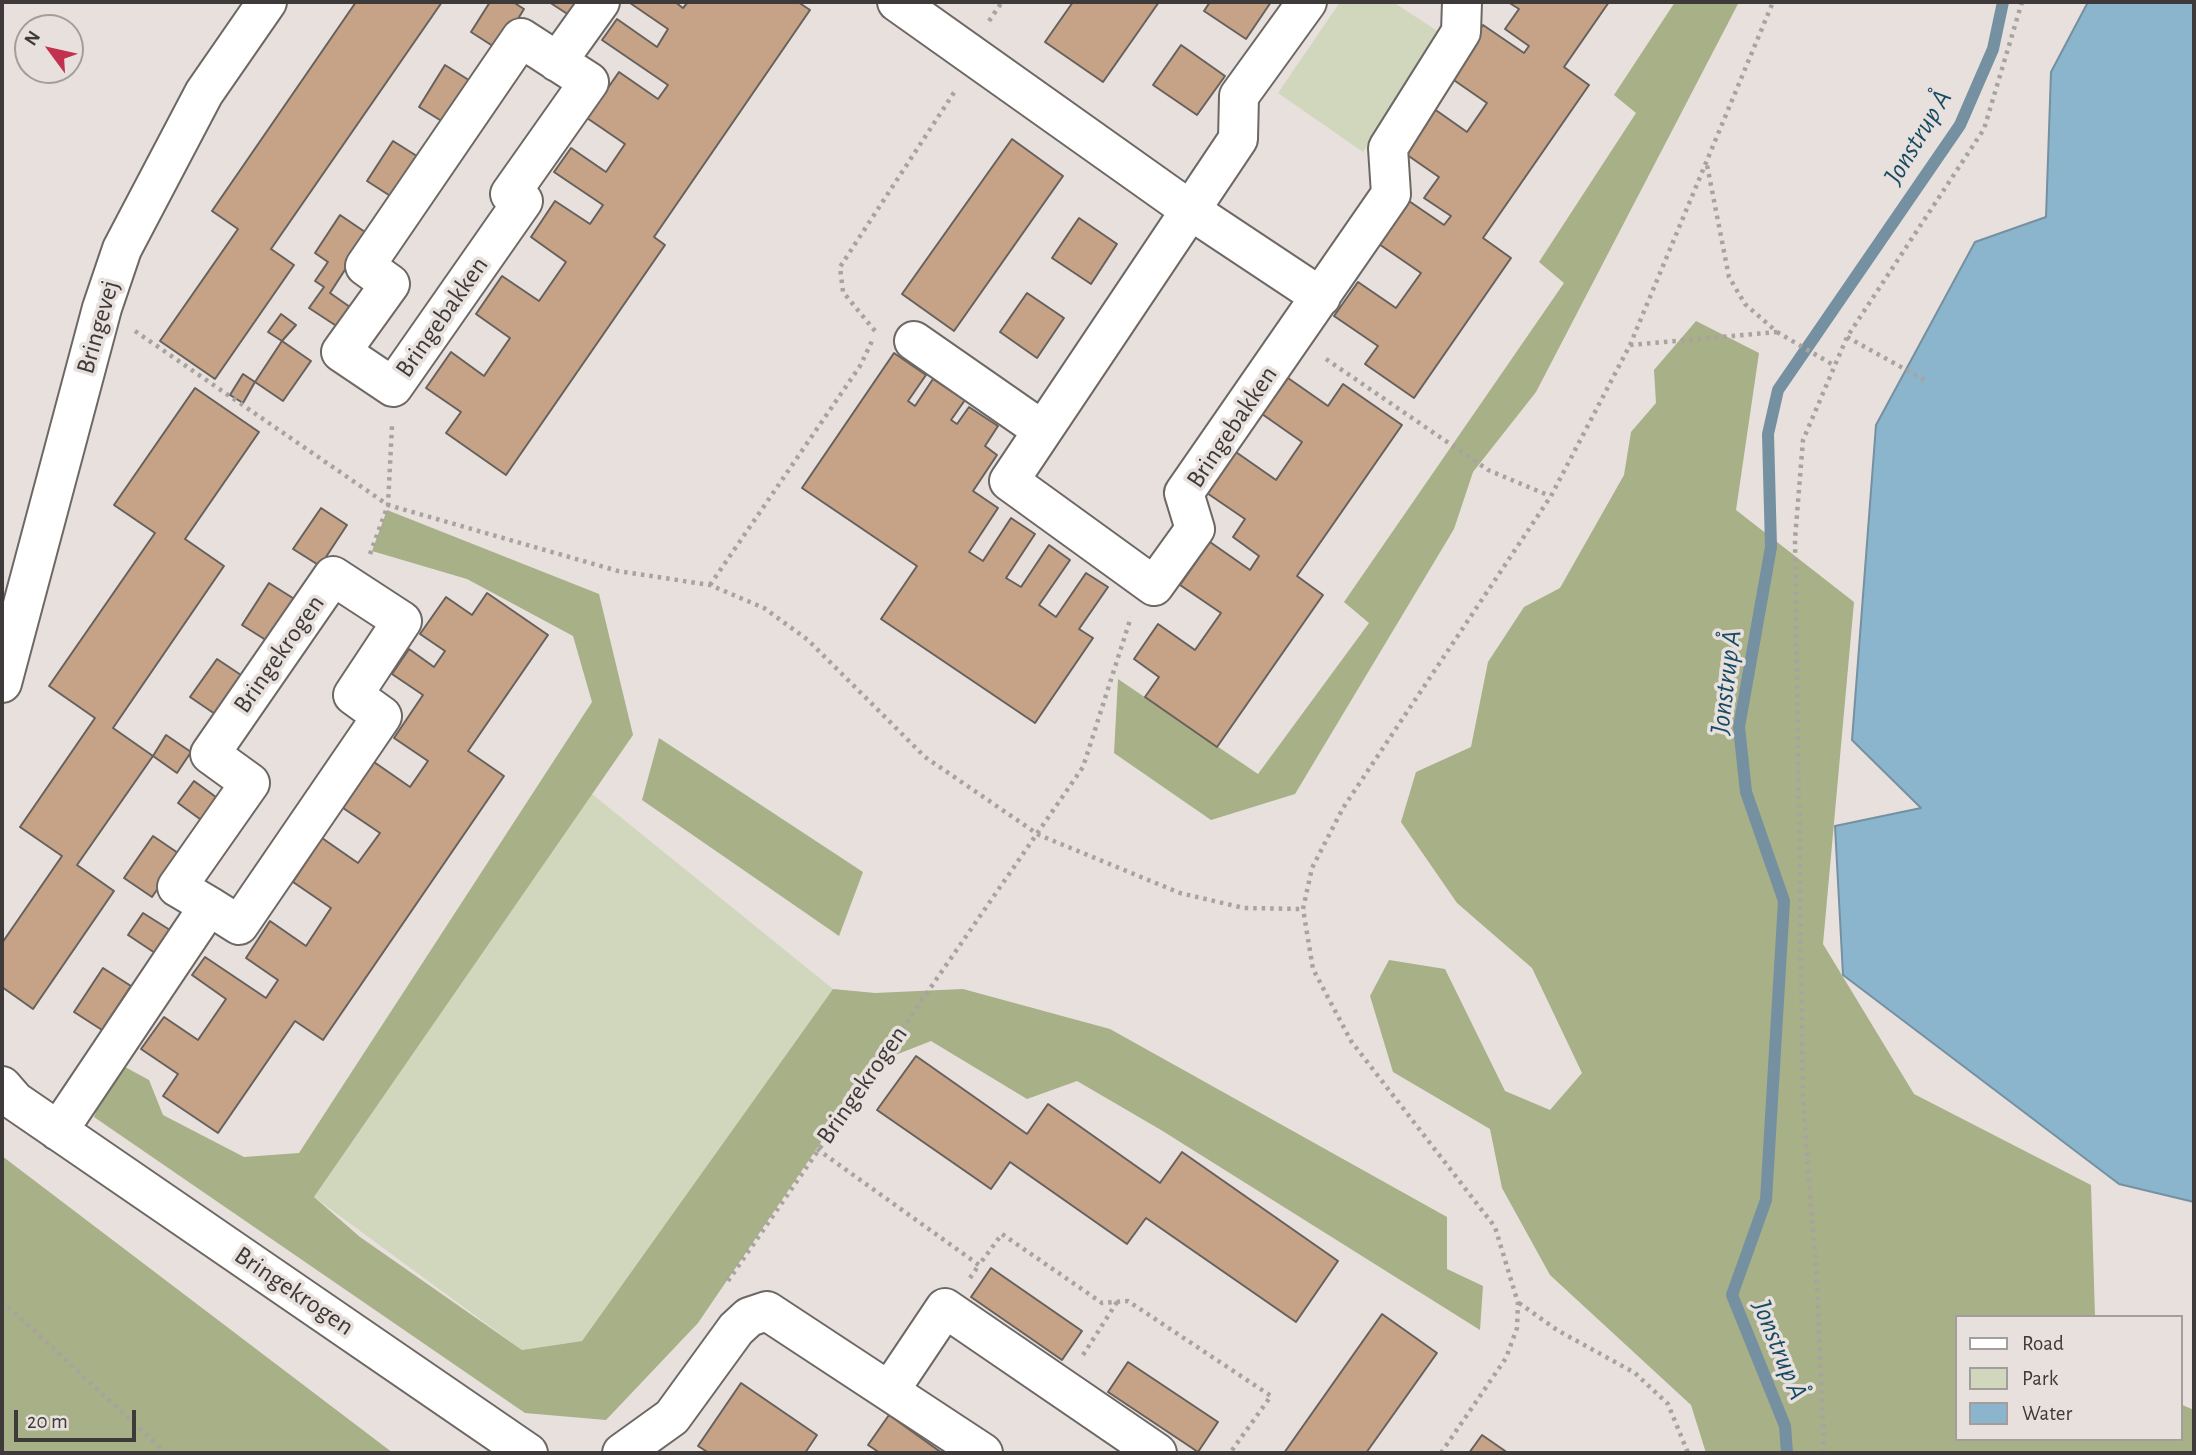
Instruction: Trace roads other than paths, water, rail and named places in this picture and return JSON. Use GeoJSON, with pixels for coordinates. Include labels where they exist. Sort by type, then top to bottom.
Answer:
{"type":"FeatureCollection","features":[{"type":"Feature","properties":{"kind":"street","name":"Bringevej"},"geometry":{"type":"LineString","coordinates":[[2,683],[102,308],[122,249],[204,93],[267,2]]}},
{"type":"Feature","properties":{"kind":"street"},"geometry":{"type":"LineString","coordinates":[[557,62],[600,2]]}},
{"type":"Feature","properties":{"kind":"street"},"geometry":{"type":"LineString","coordinates":[[897,2],[1190,210],[1321,297]]}},
{"type":"Feature","properties":{"kind":"street"},"geometry":{"type":"LineString","coordinates":[[914,341],[1042,430],[1238,139],[1239,96],[1307,2]]}},
{"type":"Feature","properties":{"kind":"street","name":"Bringebakken"},"geometry":{"type":"LineString","coordinates":[[1042,430],[1009,481],[1154,586],[1195,528],[1184,493],[1391,194],[1388,148],[1461,32],[1462,2]]}},
{"type":"Feature","properties":{"kind":"street","name":"Bringebakken"},"geometry":{"type":"LineString","coordinates":[[521,38],[557,62],[589,82],[510,194],[523,201],[393,387],[341,352],[390,284],[365,266],[521,38]]}},
{"type":"Feature","properties":{"kind":"street","name":"Bringekrogen"},"geometry":{"type":"LineString","coordinates":[[333,576],[402,621],[354,695],[382,716],[239,925],[209,906],[177,887],[250,783],[210,754],[333,576]]}},
{"type":"Feature","properties":{"kind":"street"},"geometry":{"type":"LineString","coordinates":[[58,1131],[209,906]]}},
{"type":"Feature","properties":{"kind":"street","name":"Bringekrogen"},"geometry":{"type":"LineString","coordinates":[[2,1086],[15,1101],[528,1453]]}},
{"type":"Feature","properties":{"kind":"street"},"geometry":{"type":"LineString","coordinates":[[890,1390],[945,1308],[1157,1453]]}},
{"type":"Feature","properties":{"kind":"street"},"geometry":{"type":"LineString","coordinates":[[622,1453],[672,1417],[736,1329],[749,1317],[767,1311],[983,1453]]}},
{"type":"Feature","properties":{"kind":"water"},"geometry":{"type":"Polygon","coordinates":[[[2088,2],[2194,2],[2194,1202],[2119,1184],[1843,975],[1835,826],[1921,808],[1852,740],[1876,425],[1975,242],[2046,217],[2051,72],[2088,2]]]}},
{"type":"Feature","properties":{"kind":"waterway","name":"Jonstrup Å"},"geometry":{"type":"LineString","coordinates":[[1787,1453],[1785,1426],[1732,1295],[1766,1200],[1784,901],[1746,792],[1739,727],[1771,547],[1768,434],[1778,390],[1960,125],[1993,49],[2003,2]]}}]}
